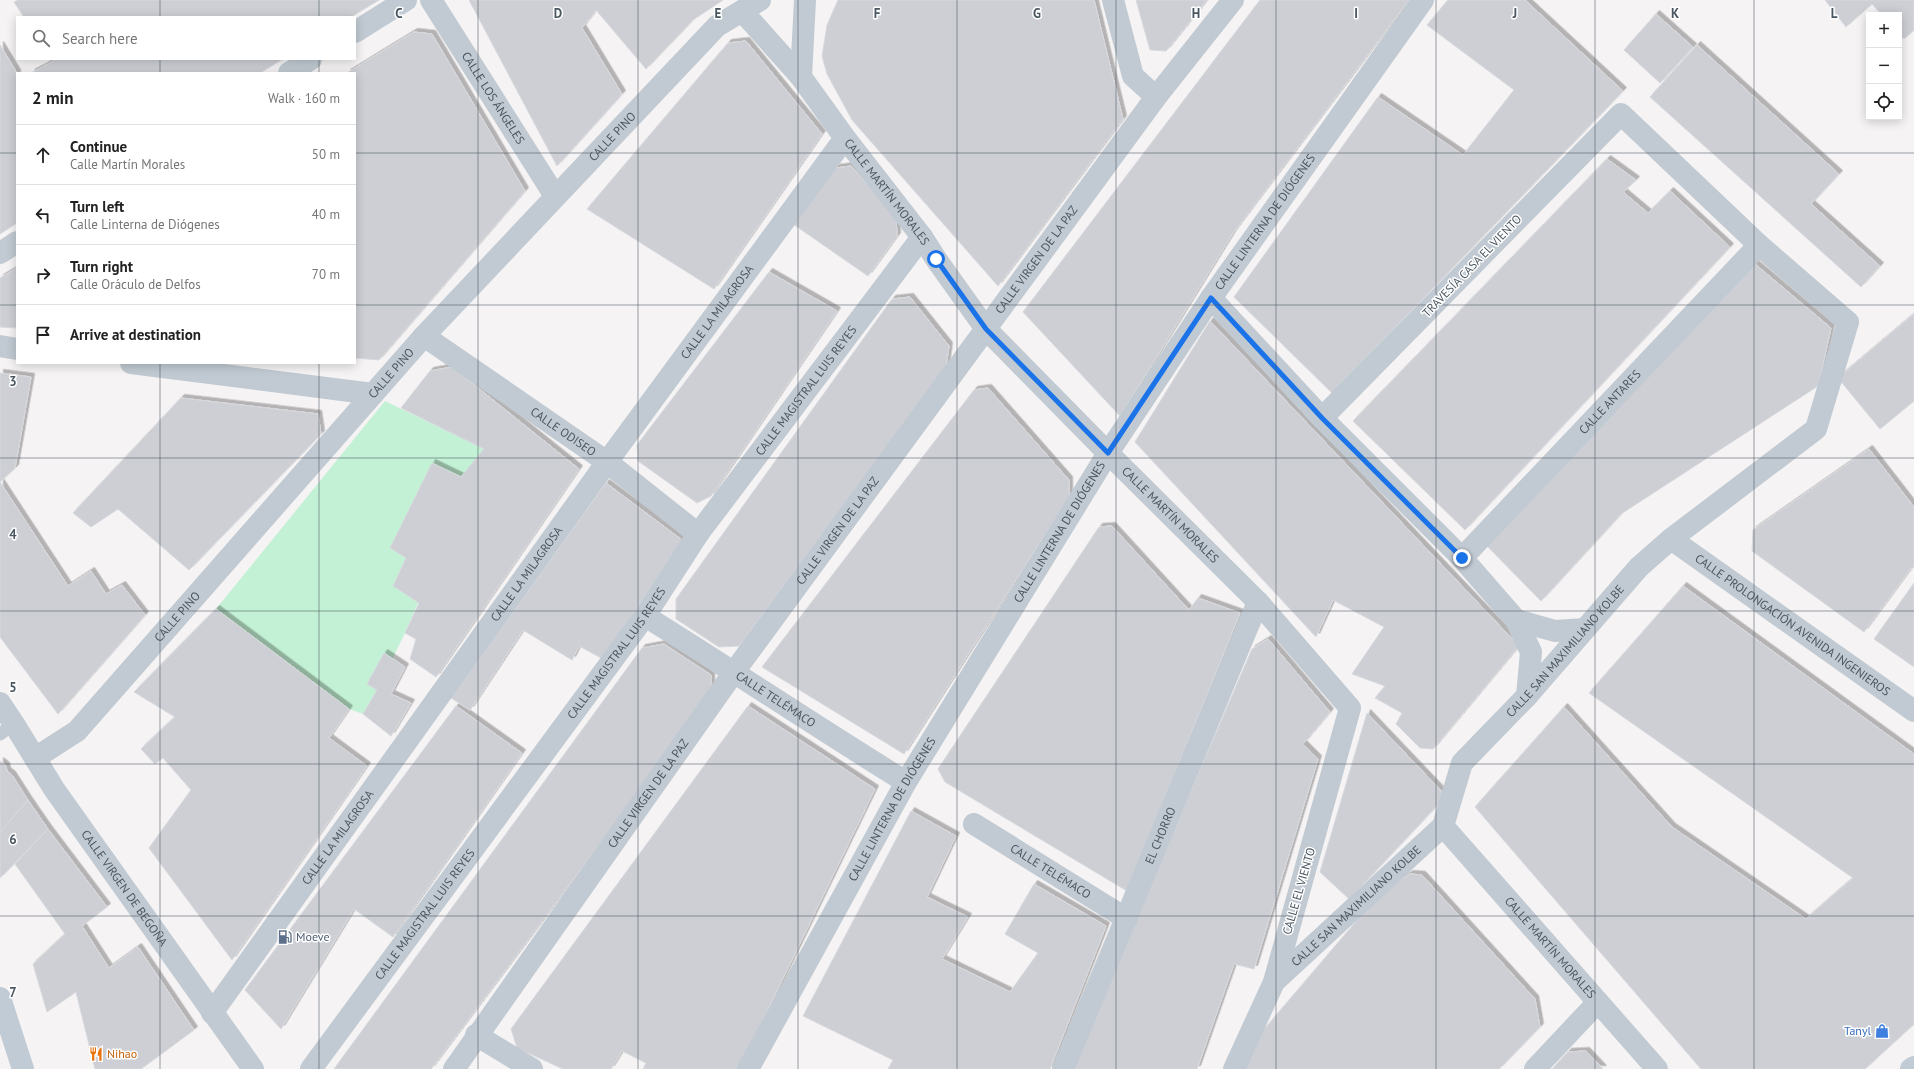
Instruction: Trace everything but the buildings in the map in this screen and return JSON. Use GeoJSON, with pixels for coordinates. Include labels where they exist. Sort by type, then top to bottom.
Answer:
{"type":"FeatureCollection","features":[{"type":"Feature","properties":{"kind":"main road"},"geometry":{"type":"LineString","coordinates":[[0,998],[23,1069]]}},
{"type":"Feature","properties":{"kind":"street"},"geometry":{"type":"LineString","coordinates":[[356,31],[406,0]]}},
{"type":"Feature","properties":{"kind":"street","name":"CALLE LOS ÁNGELES"},"geometry":{"type":"LineString","coordinates":[[431,0],[556,196]]}},
{"type":"Feature","properties":{"kind":"street","name":"CALLE PINO"},"geometry":{"type":"LineString","coordinates":[[35,758],[77,731],[424,336],[645,104],[717,26],[760,0]]}},
{"type":"Feature","properties":{"kind":"street"},"geometry":{"type":"LineString","coordinates":[[801,77],[805,0]]}},
{"type":"Feature","properties":{"kind":"street"},"geometry":{"type":"LineString","coordinates":[[1113,0],[1132,76],[1156,97]]}},
{"type":"Feature","properties":{"kind":"street","name":"CALLE VIRGEN DE LA PAZ"},"geometry":{"type":"LineString","coordinates":[[454,1069],[734,672],[1156,97],[1233,0]]}},
{"type":"Feature","properties":{"kind":"street","name":"CALLE LINTERNA DE DIÓGENES"},"geometry":{"type":"LineString","coordinates":[[748,1069],[906,782],[1108,453],[1211,298],[1423,0]]}},
{"type":"Feature","properties":{"kind":"street","name":"CALLE MARTÍN MORALES"},"geometry":{"type":"LineString","coordinates":[[742,11],[801,77],[845,138],[922,237],[986,329],[1258,602],[1350,708]]}},
{"type":"Feature","properties":{"kind":"street"},"geometry":{"type":"LineString","coordinates":[[291,72],[309,60]]}},
{"type":"Feature","properties":{"kind":"street","name":"TRAVESÍA CASA EL VIENTO"},"geometry":{"type":"LineString","coordinates":[[1322,418],[1621,114],[1759,245]]}},
{"type":"Feature","properties":{"kind":"street","name":"CALLE LA MILAGROSA"},"geometry":{"type":"LineString","coordinates":[[212,1013],[607,462],[845,138]]}},
{"type":"Feature","properties":{"kind":"street","name":"CALLE MAGISTRAL LUIS REYES"},"geometry":{"type":"LineString","coordinates":[[311,1069],[645,616],[698,534],[922,237]]}},
{"type":"Feature","properties":{"kind":"street"},"geometry":{"type":"LineString","coordinates":[[0,253],[16,243]]}},
{"type":"Feature","properties":{"kind":"street","name":"CALLE SAN MAXIMILIANO KOLBE"},"geometry":{"type":"LineString","coordinates":[[1274,982],[1443,826],[1462,763],[1527,696],[1639,567],[1671,539],[1816,429],[1848,322],[1759,245]]}},
{"type":"Feature","properties":{"kind":"street","name":"CALLE ANTARES"},"geometry":{"type":"LineString","coordinates":[[1462,558],[1759,245]]}},
{"type":"Feature","properties":{"kind":"street"},"geometry":{"type":"LineString","coordinates":[[1211,298],[1322,418],[1462,558],[1516,620],[1532,652],[1527,696]]}},
{"type":"Feature","properties":{"kind":"street","name":"CALLE ODISEO"},"geometry":{"type":"LineString","coordinates":[[424,336],[607,462],[698,534]]}},
{"type":"Feature","properties":{"kind":"street"},"geometry":{"type":"LineString","coordinates":[[0,346],[16,348]]}},
{"type":"Feature","properties":{"kind":"street"},"geometry":{"type":"LineString","coordinates":[[139,364],[373,394]]}},
{"type":"Feature","properties":{"kind":"street","name":"CALLE PROLONGACIÓN AVENIDA INGENIEROS"},"geometry":{"type":"LineString","coordinates":[[1671,539],[1914,711]]}},
{"type":"Feature","properties":{"kind":"street","name":"EL CHORRO"},"geometry":{"type":"LineString","coordinates":[[1063,1069],[1258,602]]}},
{"type":"Feature","properties":{"kind":"street","name":"CALLE TELÉMACO"},"geometry":{"type":"LineString","coordinates":[[645,616],[906,782]]}},
{"type":"Feature","properties":{"kind":"street"},"geometry":{"type":"LineString","coordinates":[[1516,620],[1555,631],[1585,629]]}},
{"type":"Feature","properties":{"kind":"street","name":"CALLE VIRGEN DE BEGOÑA"},"geometry":{"type":"LineString","coordinates":[[0,703],[7,728],[35,758],[54,790],[252,1069]]}},
{"type":"Feature","properties":{"kind":"street","name":"CALLE EL VIENTO"},"geometry":{"type":"LineString","coordinates":[[1234,1069],[1274,982],[1350,708]]}},
{"type":"Feature","properties":{"kind":"street","name":"CALLE TELÉMACO"},"geometry":{"type":"LineString","coordinates":[[974,824],[1126,920]]}},
{"type":"Feature","properties":{"kind":"street","name":"CALLE MARTÍN MORALES"},"geometry":{"type":"LineString","coordinates":[[1443,826],[1657,1069]]}},
{"type":"Feature","properties":{"kind":"street"},"geometry":{"type":"LineString","coordinates":[[1535,1069],[1598,1002]]}},
{"type":"Feature","properties":{"kind":"street"},"geometry":{"type":"LineString","coordinates":[[476,1036],[532,1069]]}},
{"type":"Feature","properties":{"kind":"green space"},"geometry":{"type":"Polygon","coordinates":[[[385,401],[484,449],[405,633],[377,690],[363,714],[349,709],[216,609],[385,401]]]}},
{"type":"Feature","properties":{"kind":"place","name":"Moeve"},"geometry":{"type":"Point","coordinates":[285,937]}},
{"type":"Feature","properties":{"kind":"place","name":"Tanyl"},"geometry":{"type":"Point","coordinates":[1882,1031]}},
{"type":"Feature","properties":{"kind":"place","name":"Nihao"},"geometry":{"type":"Point","coordinates":[96,1054]}},
{"type":"Feature","properties":{"kind":"route"},"geometry":{"type":"LineString","coordinates":[[936,259],[986,329],[1108,453],[1211,298],[1322,418],[1462,558]]}}]}
